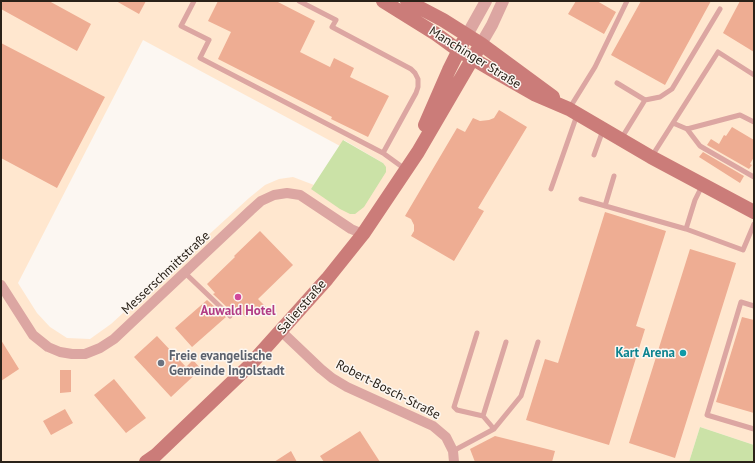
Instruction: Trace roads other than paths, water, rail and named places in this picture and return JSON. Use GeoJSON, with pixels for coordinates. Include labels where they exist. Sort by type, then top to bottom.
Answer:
{"type":"FeatureCollection","features":[{"type":"Feature","properties":{"kind":"main road","name":"Manchinger Straße"},"geometry":{"type":"LineString","coordinates":[[383,1],[436,34],[458,50],[534,94],[573,112],[651,157],[754,212]]}},
{"type":"Feature","properties":{"kind":"main road","name":"Manchinger Straße"},"geometry":{"type":"LineString","coordinates":[[407,1],[443,20],[481,44],[573,112]]}},
{"type":"Feature","properties":{"kind":"main road","name":"Salierstraße"},"geometry":{"type":"LineString","coordinates":[[406,169],[458,50],[467,35]]}},
{"type":"Feature","properties":{"kind":"main road","name":"Salierstraße"},"geometry":{"type":"LineString","coordinates":[[146,462],[230,386],[281,331],[363,234],[418,152],[481,44]]}},
{"type":"Feature","properties":{"kind":"street"},"geometry":{"type":"LineString","coordinates":[[467,35],[486,1]]}},
{"type":"Feature","properties":{"kind":"street"},"geometry":{"type":"LineString","coordinates":[[481,44],[503,1]]}},
{"type":"Feature","properties":{"kind":"street","name":"Messerschmittstraße"},"geometry":{"type":"LineString","coordinates":[[1,285],[33,335],[48,347],[60,352],[85,354],[100,348],[114,339],[261,201],[274,195],[287,193],[300,195],[351,229],[363,234]]}},
{"type":"Feature","properties":{"kind":"street","name":"Robert-Bosch-Straße"},"geometry":{"type":"LineString","coordinates":[[281,331],[317,366],[332,378],[347,387],[433,426],[446,437],[455,459]]}},
{"type":"Feature","properties":{"kind":"lane"},"geometry":{"type":"LineString","coordinates":[[194,1],[181,26],[210,40],[200,58],[383,152],[406,169]]}},
{"type":"Feature","properties":{"kind":"lane"},"geometry":{"type":"LineString","coordinates":[[299,1],[336,20],[332,27],[411,69],[415,73],[418,79],[416,93],[383,152]]}},
{"type":"Feature","properties":{"kind":"lane"},"geometry":{"type":"LineString","coordinates":[[551,189],[573,112],[627,1]]}},
{"type":"Feature","properties":{"kind":"lane"},"geometry":{"type":"LineString","coordinates":[[617,83],[645,100],[660,97],[672,89],[720,9]]}},
{"type":"Feature","properties":{"kind":"lane"},"geometry":{"type":"LineString","coordinates":[[651,157],[718,52],[754,75]]}},
{"type":"Feature","properties":{"kind":"lane"},"geometry":{"type":"LineString","coordinates":[[621,139],[645,100]]}},
{"type":"Feature","properties":{"kind":"lane"},"geometry":{"type":"LineString","coordinates":[[687,129],[740,115],[754,122]]}},
{"type":"Feature","properties":{"kind":"lane"},"geometry":{"type":"LineString","coordinates":[[673,122],[687,129],[700,146],[754,177]]}},
{"type":"Feature","properties":{"kind":"lane"},"geometry":{"type":"LineString","coordinates":[[594,155],[603,129]]}},
{"type":"Feature","properties":{"kind":"lane"},"geometry":{"type":"LineString","coordinates":[[606,206],[614,176]]}},
{"type":"Feature","properties":{"kind":"lane"},"geometry":{"type":"LineString","coordinates":[[686,229],[695,200],[703,184]]}},
{"type":"Feature","properties":{"kind":"lane"},"geometry":{"type":"LineString","coordinates":[[581,199],[686,229],[743,250],[754,224]]}},
{"type":"Feature","properties":{"kind":"lane"},"geometry":{"type":"LineString","coordinates":[[185,273],[230,316]]}},
{"type":"Feature","properties":{"kind":"lane"},"geometry":{"type":"LineString","coordinates":[[754,306],[741,302],[707,415],[754,429]]}},
{"type":"Feature","properties":{"kind":"lane"},"geometry":{"type":"LineString","coordinates":[[477,333],[454,407],[457,410],[483,416],[494,429]]}},
{"type":"Feature","properties":{"kind":"lane"},"geometry":{"type":"LineString","coordinates":[[483,416],[506,342]]}},
{"type":"Feature","properties":{"kind":"lane"},"geometry":{"type":"LineString","coordinates":[[455,459],[494,429],[521,396],[538,342]]}},
{"type":"Feature","properties":{"kind":"lane"},"geometry":{"type":"LineString","coordinates":[[528,348],[535,351]]}},
{"type":"Feature","properties":{"kind":"place","name":"Auwald Hotel"},"geometry":{"type":"Point","coordinates":[238,297]}},
{"type":"Feature","properties":{"kind":"place","name":"Kart Arena"},"geometry":{"type":"Point","coordinates":[683,353]}},
{"type":"Feature","properties":{"kind":"place","name":"Freie evangelische Gemeinde Ingolstadt"},"geometry":{"type":"Point","coordinates":[161,363]}}]}
